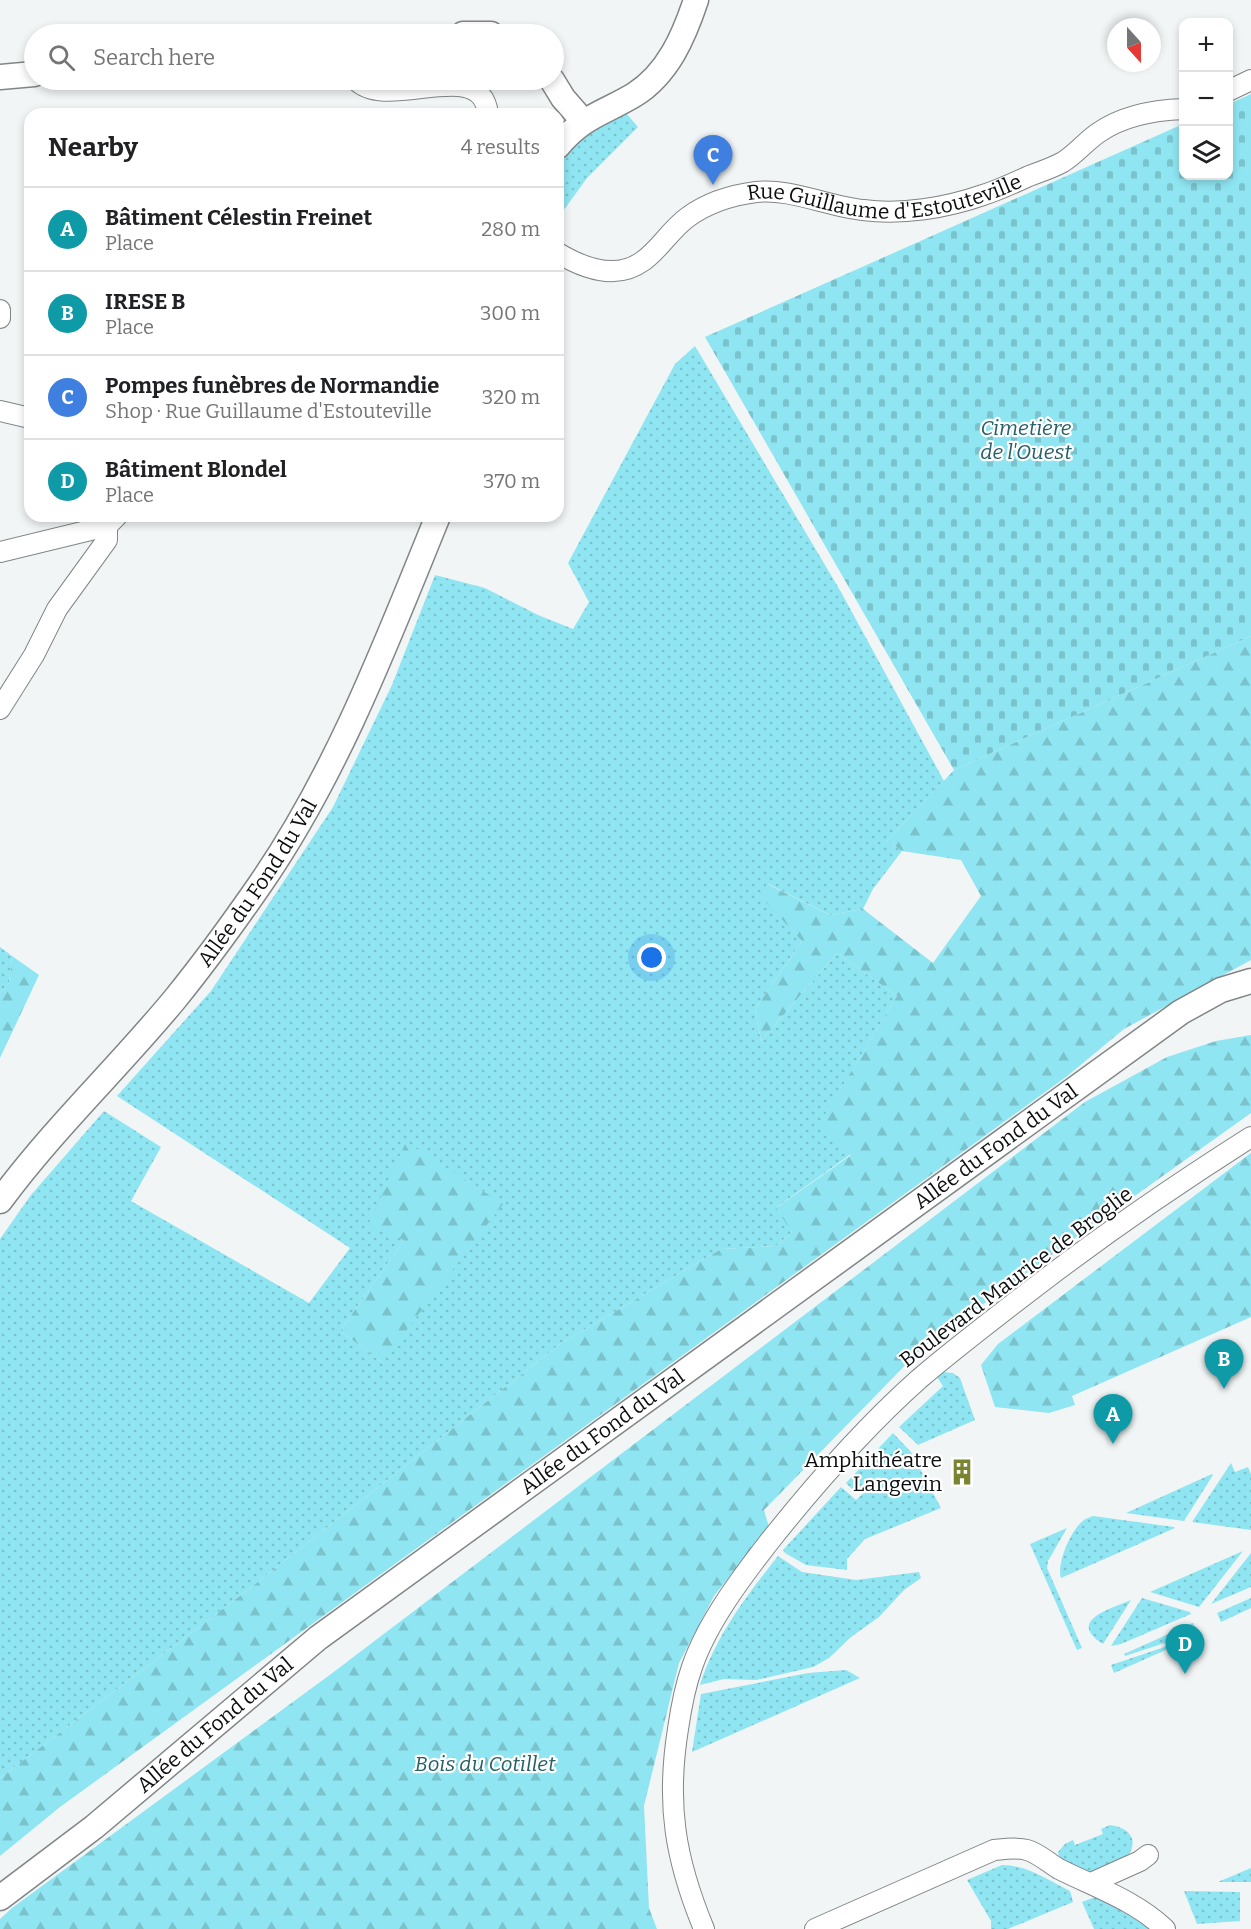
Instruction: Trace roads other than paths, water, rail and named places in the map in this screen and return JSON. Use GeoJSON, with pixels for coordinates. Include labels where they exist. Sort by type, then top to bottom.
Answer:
{"type":"FeatureCollection","features":[{"type":"Feature","properties":{"kind":"street"},"geometry":{"type":"LineString","coordinates":[[564,140],[583,121],[636,94],[658,75],[674,53],[687,27],[696,0]]}},
{"type":"Feature","properties":{"kind":"street"},"geometry":{"type":"LineString","coordinates":[[0,77],[24,75]]}},
{"type":"Feature","properties":{"kind":"street"},"geometry":{"type":"LineString","coordinates":[[1233,89],[1251,80]]}},
{"type":"Feature","properties":{"kind":"street"},"geometry":{"type":"LineString","coordinates":[[374,90],[407,90]]}},
{"type":"Feature","properties":{"kind":"street"},"geometry":{"type":"LineString","coordinates":[[476,90],[485,99],[487,108]]}},
{"type":"Feature","properties":{"kind":"street"},"geometry":{"type":"LineString","coordinates":[[558,90],[583,121]]}},
{"type":"Feature","properties":{"kind":"street","name":"Rue Guillaume d'Estouteville"},"geometry":{"type":"LineString","coordinates":[[564,256],[587,268],[618,271],[642,262],[688,217],[716,203],[758,192],[796,195],[861,210],[893,212],[950,205],[984,195],[1062,162],[1100,132],[1124,121],[1148,113],[1179,110]]}},
{"type":"Feature","properties":{"kind":"street"},"geometry":{"type":"LineString","coordinates":[[0,310],[0,318]]}},
{"type":"Feature","properties":{"kind":"street"},"geometry":{"type":"LineString","coordinates":[[0,411],[24,417]]}},
{"type":"Feature","properties":{"kind":"street"},"geometry":{"type":"LineString","coordinates":[[0,552],[108,522]]}},
{"type":"Feature","properties":{"kind":"street"},"geometry":{"type":"LineString","coordinates":[[0,709],[34,655],[57,609],[107,540],[112,522]]}},
{"type":"Feature","properties":{"kind":"street","name":"Allée du Fond du Val"},"geometry":{"type":"LineString","coordinates":[[0,1201],[25,1168],[175,999],[262,881],[304,811],[344,735],[384,648],[436,522]]}},
{"type":"Feature","properties":{"kind":"street","name":"Allée du Fond du Val"},"geometry":{"type":"LineString","coordinates":[[0,1898],[94,1827],[318,1638],[1181,1012],[1221,990],[1251,981]]}},
{"type":"Feature","properties":{"kind":"street"},"geometry":{"type":"LineString","coordinates":[[1221,990],[1251,991]]}},
{"type":"Feature","properties":{"kind":"street","name":"Boulevard Maurice de Broglie"},"geometry":{"type":"LineString","coordinates":[[704,1929],[689,1892],[676,1838],[672,1795],[674,1757],[682,1701],[692,1666],[705,1638],[741,1580],[794,1510],[828,1471],[856,1440],[918,1380],[1076,1257],[1251,1137]]}},
{"type":"Feature","properties":{"kind":"street"},"geometry":{"type":"LineString","coordinates":[[815,1929],[994,1850],[1014,1848],[1029,1850],[1058,1868],[1091,1883],[1153,1917],[1165,1929]]}},
{"type":"Feature","properties":{"kind":"street"},"geometry":{"type":"LineString","coordinates":[[1091,1883],[1140,1861],[1148,1855]]}},
{"type":"Feature","properties":{"kind":"place","name":"Pompes funèbres de Normandie"},"geometry":{"type":"Point","coordinates":[713,185]}},
{"type":"Feature","properties":{"kind":"place","name":"IRESE B"},"geometry":{"type":"Point","coordinates":[1224,1389]}},
{"type":"Feature","properties":{"kind":"place","name":"Bâtiment Célestin Freinet"},"geometry":{"type":"Point","coordinates":[1113,1444]}},
{"type":"Feature","properties":{"kind":"place","name":"Amphithéatre Langevin"},"geometry":{"type":"Point","coordinates":[962,1472]}},
{"type":"Feature","properties":{"kind":"place","name":"Bâtiment Blondel"},"geometry":{"type":"Point","coordinates":[1185,1674]}},
{"type":"Feature","properties":{"kind":"park label","name":"Cimetière de l'Ouest"},"geometry":{"type":"Point","coordinates":[1026,440]}},
{"type":"Feature","properties":{"kind":"park label","name":"Bois du Cotillet"},"geometry":{"type":"Point","coordinates":[485,1764]}}]}
